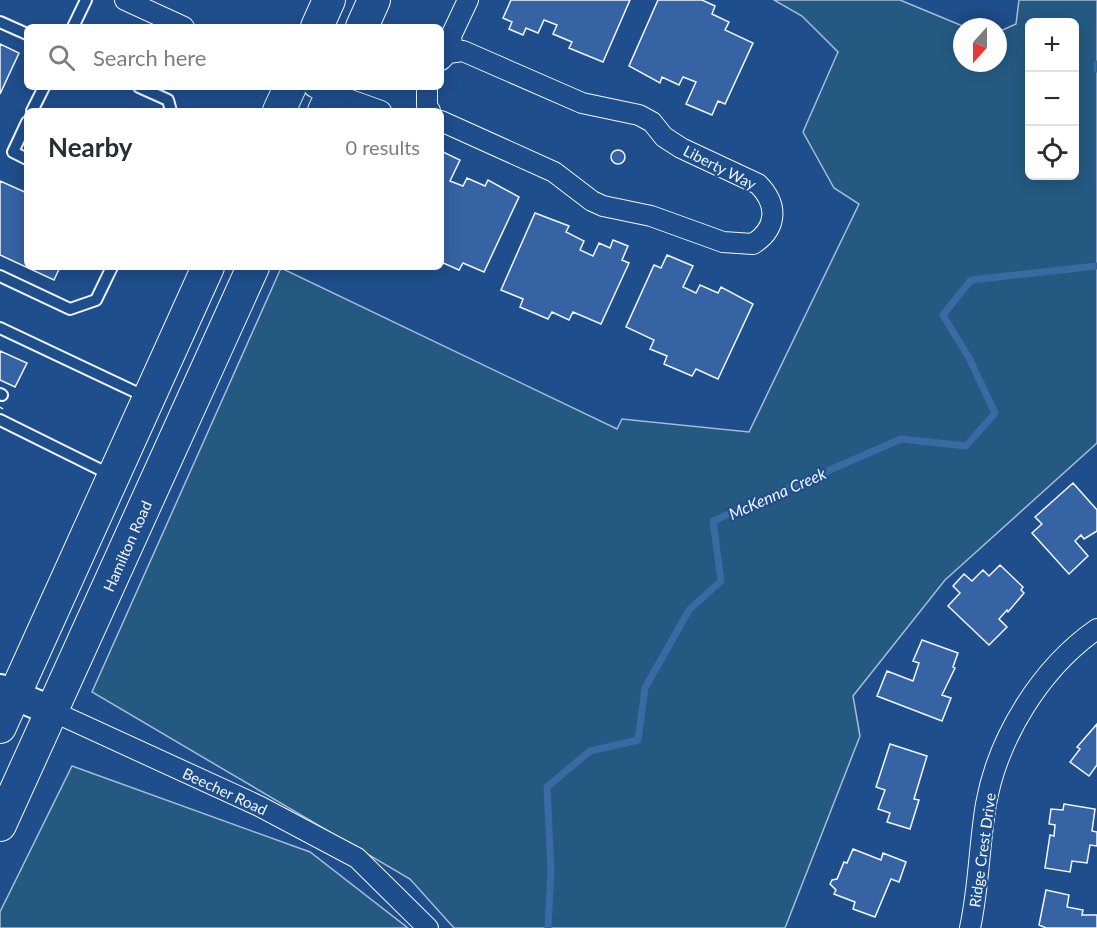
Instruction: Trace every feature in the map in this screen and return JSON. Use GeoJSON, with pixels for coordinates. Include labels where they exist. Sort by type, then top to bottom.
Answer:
{"type":"FeatureCollection","features":[{"type":"Feature","properties":{"kind":"main road"},"geometry":{"type":"LineString","coordinates":[[318,24],[329,0]]}},
{"type":"Feature","properties":{"kind":"main road"},"geometry":{"type":"LineString","coordinates":[[363,24],[375,0]]}},
{"type":"Feature","properties":{"kind":"main road"},"geometry":{"type":"LineString","coordinates":[[280,108],[289,90]]}},
{"type":"Feature","properties":{"kind":"main road"},"geometry":{"type":"LineString","coordinates":[[0,727],[7,692],[113,477],[207,270]]}},
{"type":"Feature","properties":{"kind":"main road","name":"Hamilton Road"},"geometry":{"type":"LineString","coordinates":[[0,825],[252,270]]}},
{"type":"Feature","properties":{"kind":"street"},"geometry":{"type":"LineString","coordinates":[[125,0],[177,24]]}},
{"type":"Feature","properties":{"kind":"street"},"geometry":{"type":"LineString","coordinates":[[447,56],[452,36],[468,0]]}},
{"type":"Feature","properties":{"kind":"street","name":"Liberty Way"},"geometry":{"type":"LineString","coordinates":[[444,122],[554,171],[592,201],[603,206],[651,216],[723,242],[753,244],[770,229],[774,218],[773,206],[767,193],[758,184],[681,148],[664,137],[652,122],[639,115],[582,103],[463,51],[447,56]]}},
{"type":"Feature","properties":{"kind":"street"},"geometry":{"type":"LineString","coordinates":[[428,90],[428,108]]}},
{"type":"Feature","properties":{"kind":"street"},"geometry":{"type":"LineString","coordinates":[[329,98],[355,99],[374,108]]}},
{"type":"Feature","properties":{"kind":"street","name":"Ridge Crest Drive"},"geometry":{"type":"LineString","coordinates":[[970,928],[986,804],[1003,743],[1042,683],[1085,637],[1097,628]]}},
{"type":"Feature","properties":{"kind":"street","name":"Beecher Road"},"geometry":{"type":"LineString","coordinates":[[7,692],[259,806],[357,858],[428,928]]}},
{"type":"Feature","properties":{"kind":"lane"},"geometry":{"type":"LineString","coordinates":[[74,24],[86,0]]}},
{"type":"Feature","properties":{"kind":"lane"},"geometry":{"type":"LineString","coordinates":[[0,22],[24,33]]}},
{"type":"Feature","properties":{"kind":"lane"},"geometry":{"type":"LineString","coordinates":[[34,108],[42,90]]}},
{"type":"Feature","properties":{"kind":"lane"},"geometry":{"type":"LineString","coordinates":[[146,90],[168,100],[170,108]]}},
{"type":"Feature","properties":{"kind":"lane"},"geometry":{"type":"LineString","coordinates":[[24,128],[13,152],[24,158]]}},
{"type":"Feature","properties":{"kind":"lane"},"geometry":{"type":"LineString","coordinates":[[0,276],[70,309],[96,300],[111,270]]}},
{"type":"Feature","properties":{"kind":"lane"},"geometry":{"type":"LineString","coordinates":[[0,328],[149,398]]}},
{"type":"Feature","properties":{"kind":"lane"},"geometry":{"type":"LineString","coordinates":[[0,420],[113,477]]}},
{"type":"Feature","properties":{"kind":"shaded area"},"geometry":{"type":"Polygon","coordinates":[[[774,0],[900,0],[953,22],[953,72],[1007,72],[1007,28],[1016,24],[1019,0],[1097,0],[1097,443],[945,580],[853,696],[860,736],[785,928],[454,928],[410,879],[92,692],[280,270],[285,270],[617,429],[622,419],[749,432],[859,204],[834,188],[803,132],[838,52],[802,16],[774,0]]]}},
{"type":"Feature","properties":{"kind":"shaded area"},"geometry":{"type":"Polygon","coordinates":[[[72,766],[310,852],[408,928],[0,928],[0,912],[72,766]]]}},
{"type":"Feature","properties":{"kind":"building"},"geometry":{"type":"Polygon","coordinates":[[[511,0],[630,0],[603,62],[569,48],[572,42],[553,34],[557,25],[544,20],[538,33],[526,28],[523,35],[509,29],[512,22],[503,18],[511,0]]]}},
{"type":"Feature","properties":{"kind":"building"},"geometry":{"type":"Polygon","coordinates":[[[658,0],[702,0],[715,6],[712,14],[729,22],[725,30],[753,43],[725,104],[718,101],[712,115],[686,104],[696,82],[683,77],[679,85],[662,77],[660,83],[629,66],[658,0]]]}},
{"type":"Feature","properties":{"kind":"building"},"geometry":{"type":"Polygon","coordinates":[[[0,44],[19,53],[0,94],[0,44]]]}},
{"type":"Feature","properties":{"kind":"building"},"geometry":{"type":"Polygon","coordinates":[[[615,150],[621,150],[625,157],[621,164],[615,164],[611,160],[611,154],[615,150]]]}},
{"type":"Feature","properties":{"kind":"building"},"geometry":{"type":"Polygon","coordinates":[[[444,152],[460,160],[450,181],[463,186],[467,178],[485,186],[488,180],[519,197],[484,272],[463,263],[459,270],[444,263],[444,152]]]}},
{"type":"Feature","properties":{"kind":"building"},"geometry":{"type":"Polygon","coordinates":[[[0,181],[24,192],[24,266],[0,255],[0,181]]]}},
{"type":"Feature","properties":{"kind":"building"},"geometry":{"type":"Polygon","coordinates":[[[535,213],[569,226],[566,232],[584,241],[580,250],[593,256],[599,243],[610,248],[613,240],[628,246],[622,260],[629,263],[601,324],[573,312],[569,320],[552,312],[548,319],[520,307],[523,299],[501,290],[535,213]]]}},
{"type":"Feature","properties":{"kind":"building"},"geometry":{"type":"Polygon","coordinates":[[[667,255],[693,266],[683,287],[696,293],[700,285],[718,293],[721,287],[753,304],[718,379],[696,369],[692,376],[664,364],[667,356],[650,349],[654,340],[626,327],[654,265],[661,268],[667,255]]]}},
{"type":"Feature","properties":{"kind":"building"},"geometry":{"type":"Polygon","coordinates":[[[32,270],[59,270],[54,280],[32,270]]]}},
{"type":"Feature","properties":{"kind":"building"},"geometry":{"type":"Polygon","coordinates":[[[0,351],[27,363],[15,387],[0,380],[0,351]]]}},
{"type":"Feature","properties":{"kind":"building"},"geometry":{"type":"Polygon","coordinates":[[[1073,483],[1097,510],[1097,531],[1084,539],[1081,535],[1075,541],[1088,556],[1069,574],[1032,533],[1042,524],[1035,517],[1073,483]]]}},
{"type":"Feature","properties":{"kind":"building"},"geometry":{"type":"Polygon","coordinates":[[[1000,565],[1023,587],[1021,590],[1024,593],[999,619],[1007,627],[989,645],[948,606],[960,593],[953,586],[964,574],[972,581],[983,570],[989,576],[1000,565]]]}},
{"type":"Feature","properties":{"kind":"building"},"geometry":{"type":"Polygon","coordinates":[[[922,640],[958,653],[953,667],[955,668],[942,695],[951,698],[942,721],[877,696],[887,671],[913,681],[919,663],[913,661],[922,640]]]}},
{"type":"Feature","properties":{"kind":"building"},"geometry":{"type":"Polygon","coordinates":[[[1097,724],[1097,765],[1089,776],[1070,762],[1080,749],[1077,747],[1097,724]]]}},
{"type":"Feature","properties":{"kind":"building"},"geometry":{"type":"Polygon","coordinates":[[[890,744],[927,756],[914,799],[919,800],[910,829],[887,822],[890,813],[878,809],[885,790],[876,787],[890,744]]]}},
{"type":"Feature","properties":{"kind":"building"},"geometry":{"type":"Polygon","coordinates":[[[1064,804],[1095,809],[1092,831],[1097,832],[1097,846],[1090,845],[1087,863],[1072,861],[1070,872],[1045,868],[1050,835],[1054,836],[1055,825],[1049,824],[1051,809],[1063,810],[1064,804]]]}},
{"type":"Feature","properties":{"kind":"building"},"geometry":{"type":"Polygon","coordinates":[[[853,849],[881,860],[883,853],[906,862],[899,882],[891,879],[875,917],[853,909],[855,902],[834,894],[836,890],[830,884],[832,880],[837,879],[844,862],[847,863],[853,849]]]}},
{"type":"Feature","properties":{"kind":"building"},"geometry":{"type":"Polygon","coordinates":[[[1046,890],[1069,895],[1067,907],[1083,910],[1082,915],[1097,915],[1097,928],[1046,928],[1039,925],[1046,890]]]}},
{"type":"Feature","properties":{"kind":"waterway","name":"McKenna Creek"},"geometry":{"type":"LineString","coordinates":[[1097,64],[1097,69]]}},
{"type":"Feature","properties":{"kind":"waterway","name":"McKenna Creek"},"geometry":{"type":"LineString","coordinates":[[548,928],[551,870],[547,787],[590,751],[638,740],[645,688],[689,610],[721,581],[713,521],[901,439],[966,446],[995,413],[969,358],[943,315],[971,280],[1097,266]]}}]}
